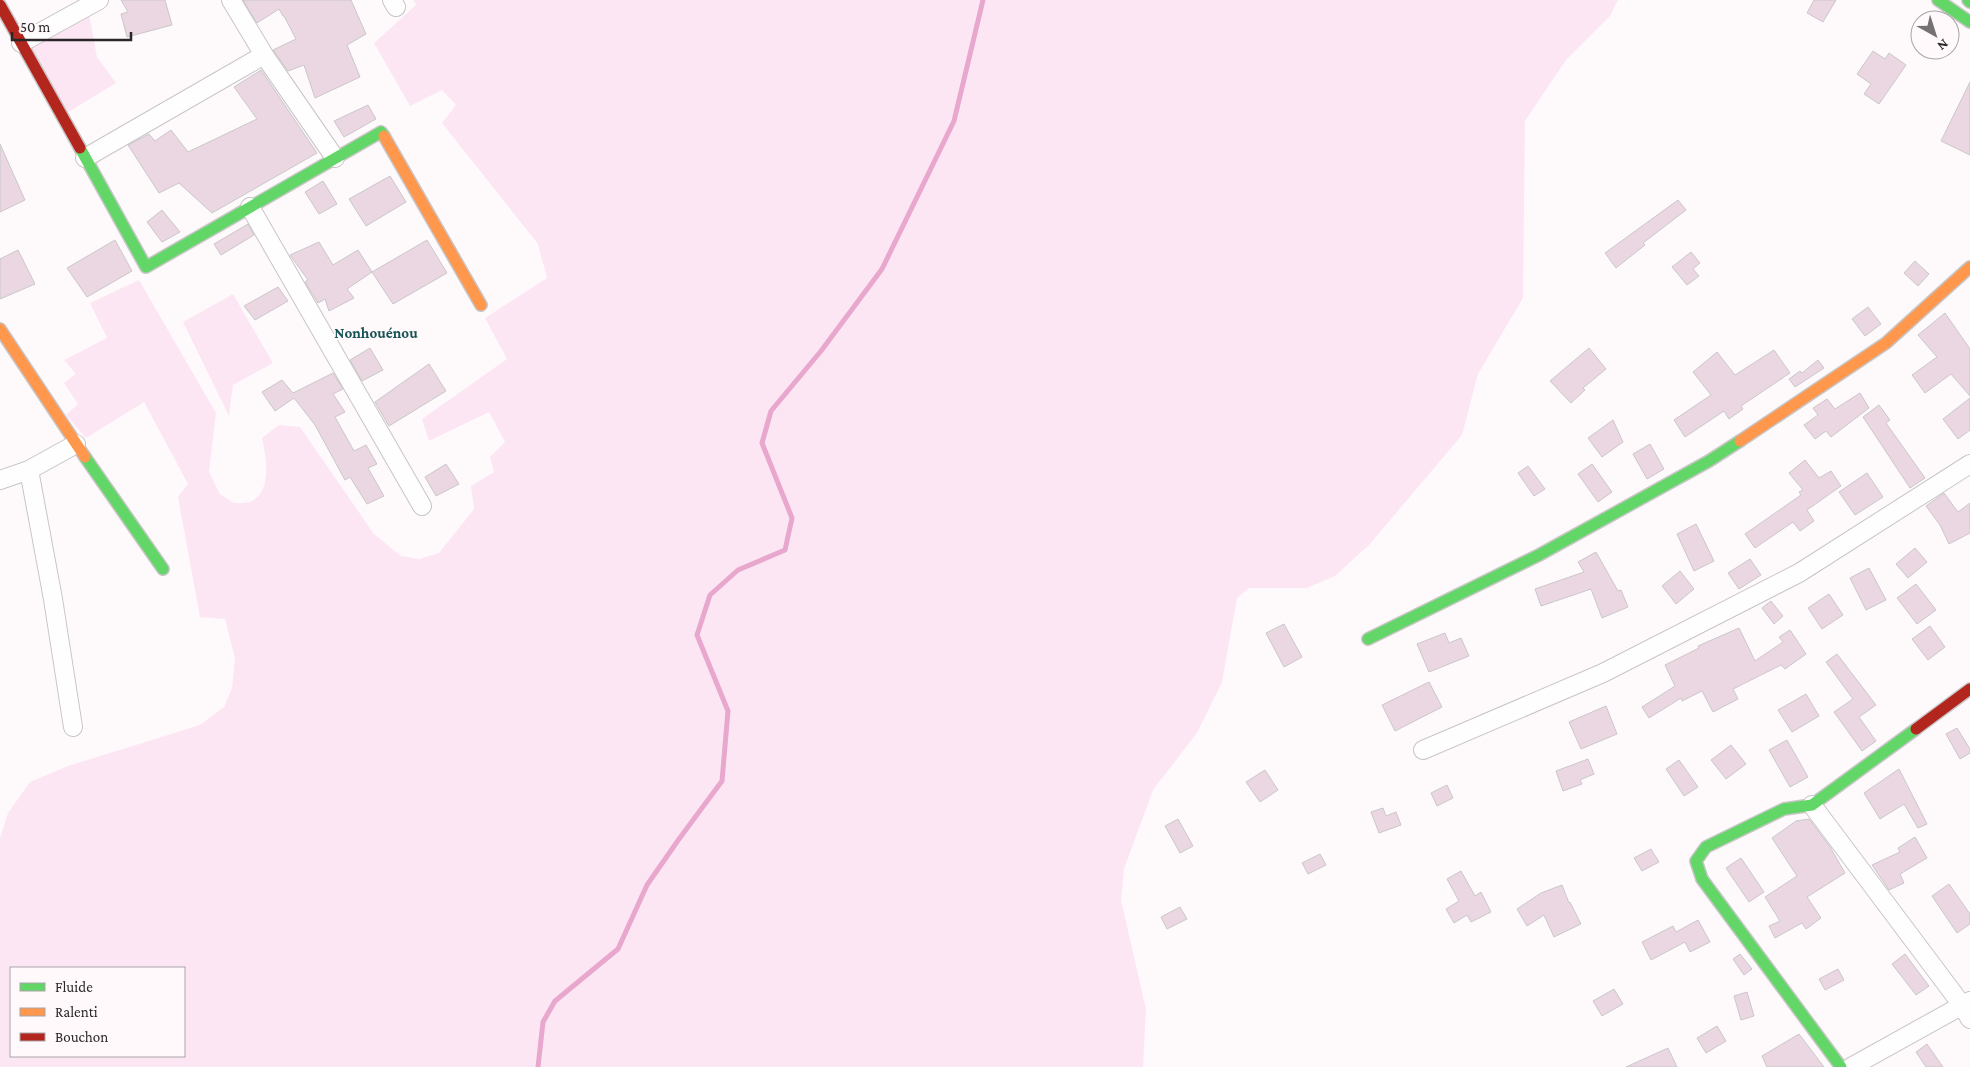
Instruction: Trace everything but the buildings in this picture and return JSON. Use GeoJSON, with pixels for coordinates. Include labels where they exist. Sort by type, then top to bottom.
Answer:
{"type":"FeatureCollection","features":[{"type":"Feature","properties":{"kind":"street"},"geometry":{"type":"LineString","coordinates":[[21,43],[99,0]]}},
{"type":"Feature","properties":{"kind":"street"},"geometry":{"type":"LineString","coordinates":[[231,0],[264,55],[335,158]]}},
{"type":"Feature","properties":{"kind":"street"},"geometry":{"type":"LineString","coordinates":[[1938,0],[1970,22]]}},
{"type":"Feature","properties":{"kind":"street"},"geometry":{"type":"LineString","coordinates":[[0,5],[146,267],[381,132],[481,305]]}},
{"type":"Feature","properties":{"kind":"street"},"geometry":{"type":"LineString","coordinates":[[85,158],[264,55]]}},
{"type":"Feature","properties":{"kind":"street"},"geometry":{"type":"LineString","coordinates":[[250,207],[422,506]]}},
{"type":"Feature","properties":{"kind":"street"},"geometry":{"type":"LineString","coordinates":[[1368,639],[1539,555],[1709,461],[1886,343],[1970,267]]}},
{"type":"Feature","properties":{"kind":"street"},"geometry":{"type":"LineString","coordinates":[[1,334],[163,570]]}},
{"type":"Feature","properties":{"kind":"street"},"geometry":{"type":"LineString","coordinates":[[0,480],[29,470],[76,444]]}},
{"type":"Feature","properties":{"kind":"street"},"geometry":{"type":"LineString","coordinates":[[1423,750],[1603,673],[1799,573],[1970,464]]}},
{"type":"Feature","properties":{"kind":"street"},"geometry":{"type":"LineString","coordinates":[[29,470],[53,599],[73,727]]}},
{"type":"Feature","properties":{"kind":"street"},"geometry":{"type":"LineString","coordinates":[[1841,1067],[1702,879],[1696,861],[1706,846],[1784,810],[1812,805],[1970,689]]}},
{"type":"Feature","properties":{"kind":"street"},"geometry":{"type":"LineString","coordinates":[[1812,805],[1967,1008],[1850,1067]]}},
{"type":"Feature","properties":{"kind":"shaded area"},"geometry":{"type":"Polygon","coordinates":[[[413,0],[1618,0],[1610,16],[1566,60],[1525,121],[1523,298],[1478,374],[1462,435],[1370,544],[1335,576],[1307,588],[1249,588],[1237,598],[1222,682],[1197,733],[1153,790],[1124,869],[1121,900],[1146,1009],[1143,1067],[0,1067],[0,838],[8,813],[30,782],[68,766],[200,725],[224,707],[232,688],[235,658],[225,619],[200,617],[178,497],[188,484],[144,402],[86,438],[66,415],[78,404],[64,383],[76,374],[64,360],[107,338],[90,303],[139,280],[216,413],[209,472],[220,494],[234,503],[250,502],[262,490],[265,482],[266,464],[262,438],[279,425],[300,427],[374,534],[401,556],[419,559],[439,553],[474,509],[471,486],[494,472],[490,457],[505,442],[489,412],[429,441],[422,419],[507,359],[485,318],[547,278],[538,244],[442,123],[456,105],[442,90],[410,106],[374,43],[416,5],[413,0]]]}},
{"type":"Feature","properties":{"kind":"shaded area"},"geometry":{"type":"Polygon","coordinates":[[[89,14],[97,57],[116,83],[67,113],[21,43],[89,14]]]}},
{"type":"Feature","properties":{"kind":"shaded area"},"geometry":{"type":"Polygon","coordinates":[[[233,294],[273,363],[233,385],[229,416],[183,322],[233,294]]]}},
{"type":"Feature","properties":{"kind":"waterway"},"geometry":{"type":"LineString","coordinates":[[538,1067],[543,1022],[555,1001],[618,949],[647,885],[722,781],[728,711],[697,635],[710,595],[738,570],[785,550],[792,518],[762,443],[771,411],[821,351],[882,269],[954,121],[983,0]]}},
{"type":"Feature","properties":{"kind":"traffic: fast"},"geometry":{"type":"LineString","coordinates":[[1938,0],[1970,22]]}},
{"type":"Feature","properties":{"kind":"traffic: fast"},"geometry":{"type":"LineString","coordinates":[[80,148],[146,267],[381,132],[384,136]]}},
{"type":"Feature","properties":{"kind":"traffic: fast"},"geometry":{"type":"LineString","coordinates":[[1368,639],[1539,555],[1709,461],[1740,441]]}},
{"type":"Feature","properties":{"kind":"traffic: fast"},"geometry":{"type":"LineString","coordinates":[[85,457],[163,569]]}},
{"type":"Feature","properties":{"kind":"traffic: fast"},"geometry":{"type":"LineString","coordinates":[[1841,1067],[1702,879],[1696,861],[1706,847],[1784,809],[1812,805],[1916,729]]}},
{"type":"Feature","properties":{"kind":"traffic: slow"},"geometry":{"type":"LineString","coordinates":[[384,136],[481,305]]}},
{"type":"Feature","properties":{"kind":"traffic: slow"},"geometry":{"type":"LineString","coordinates":[[1740,441],[1886,343],[1970,267]]}},
{"type":"Feature","properties":{"kind":"traffic: slow"},"geometry":{"type":"LineString","coordinates":[[0,329],[85,457]]}},
{"type":"Feature","properties":{"kind":"traffic: jam"},"geometry":{"type":"LineString","coordinates":[[0,5],[80,148]]}},
{"type":"Feature","properties":{"kind":"traffic: jam"},"geometry":{"type":"LineString","coordinates":[[1916,729],[1970,689]]}},
{"type":"Feature","properties":{"kind":"district","name":"Nonhouénou"},"geometry":{"type":"Point","coordinates":[376,333]}}]}
